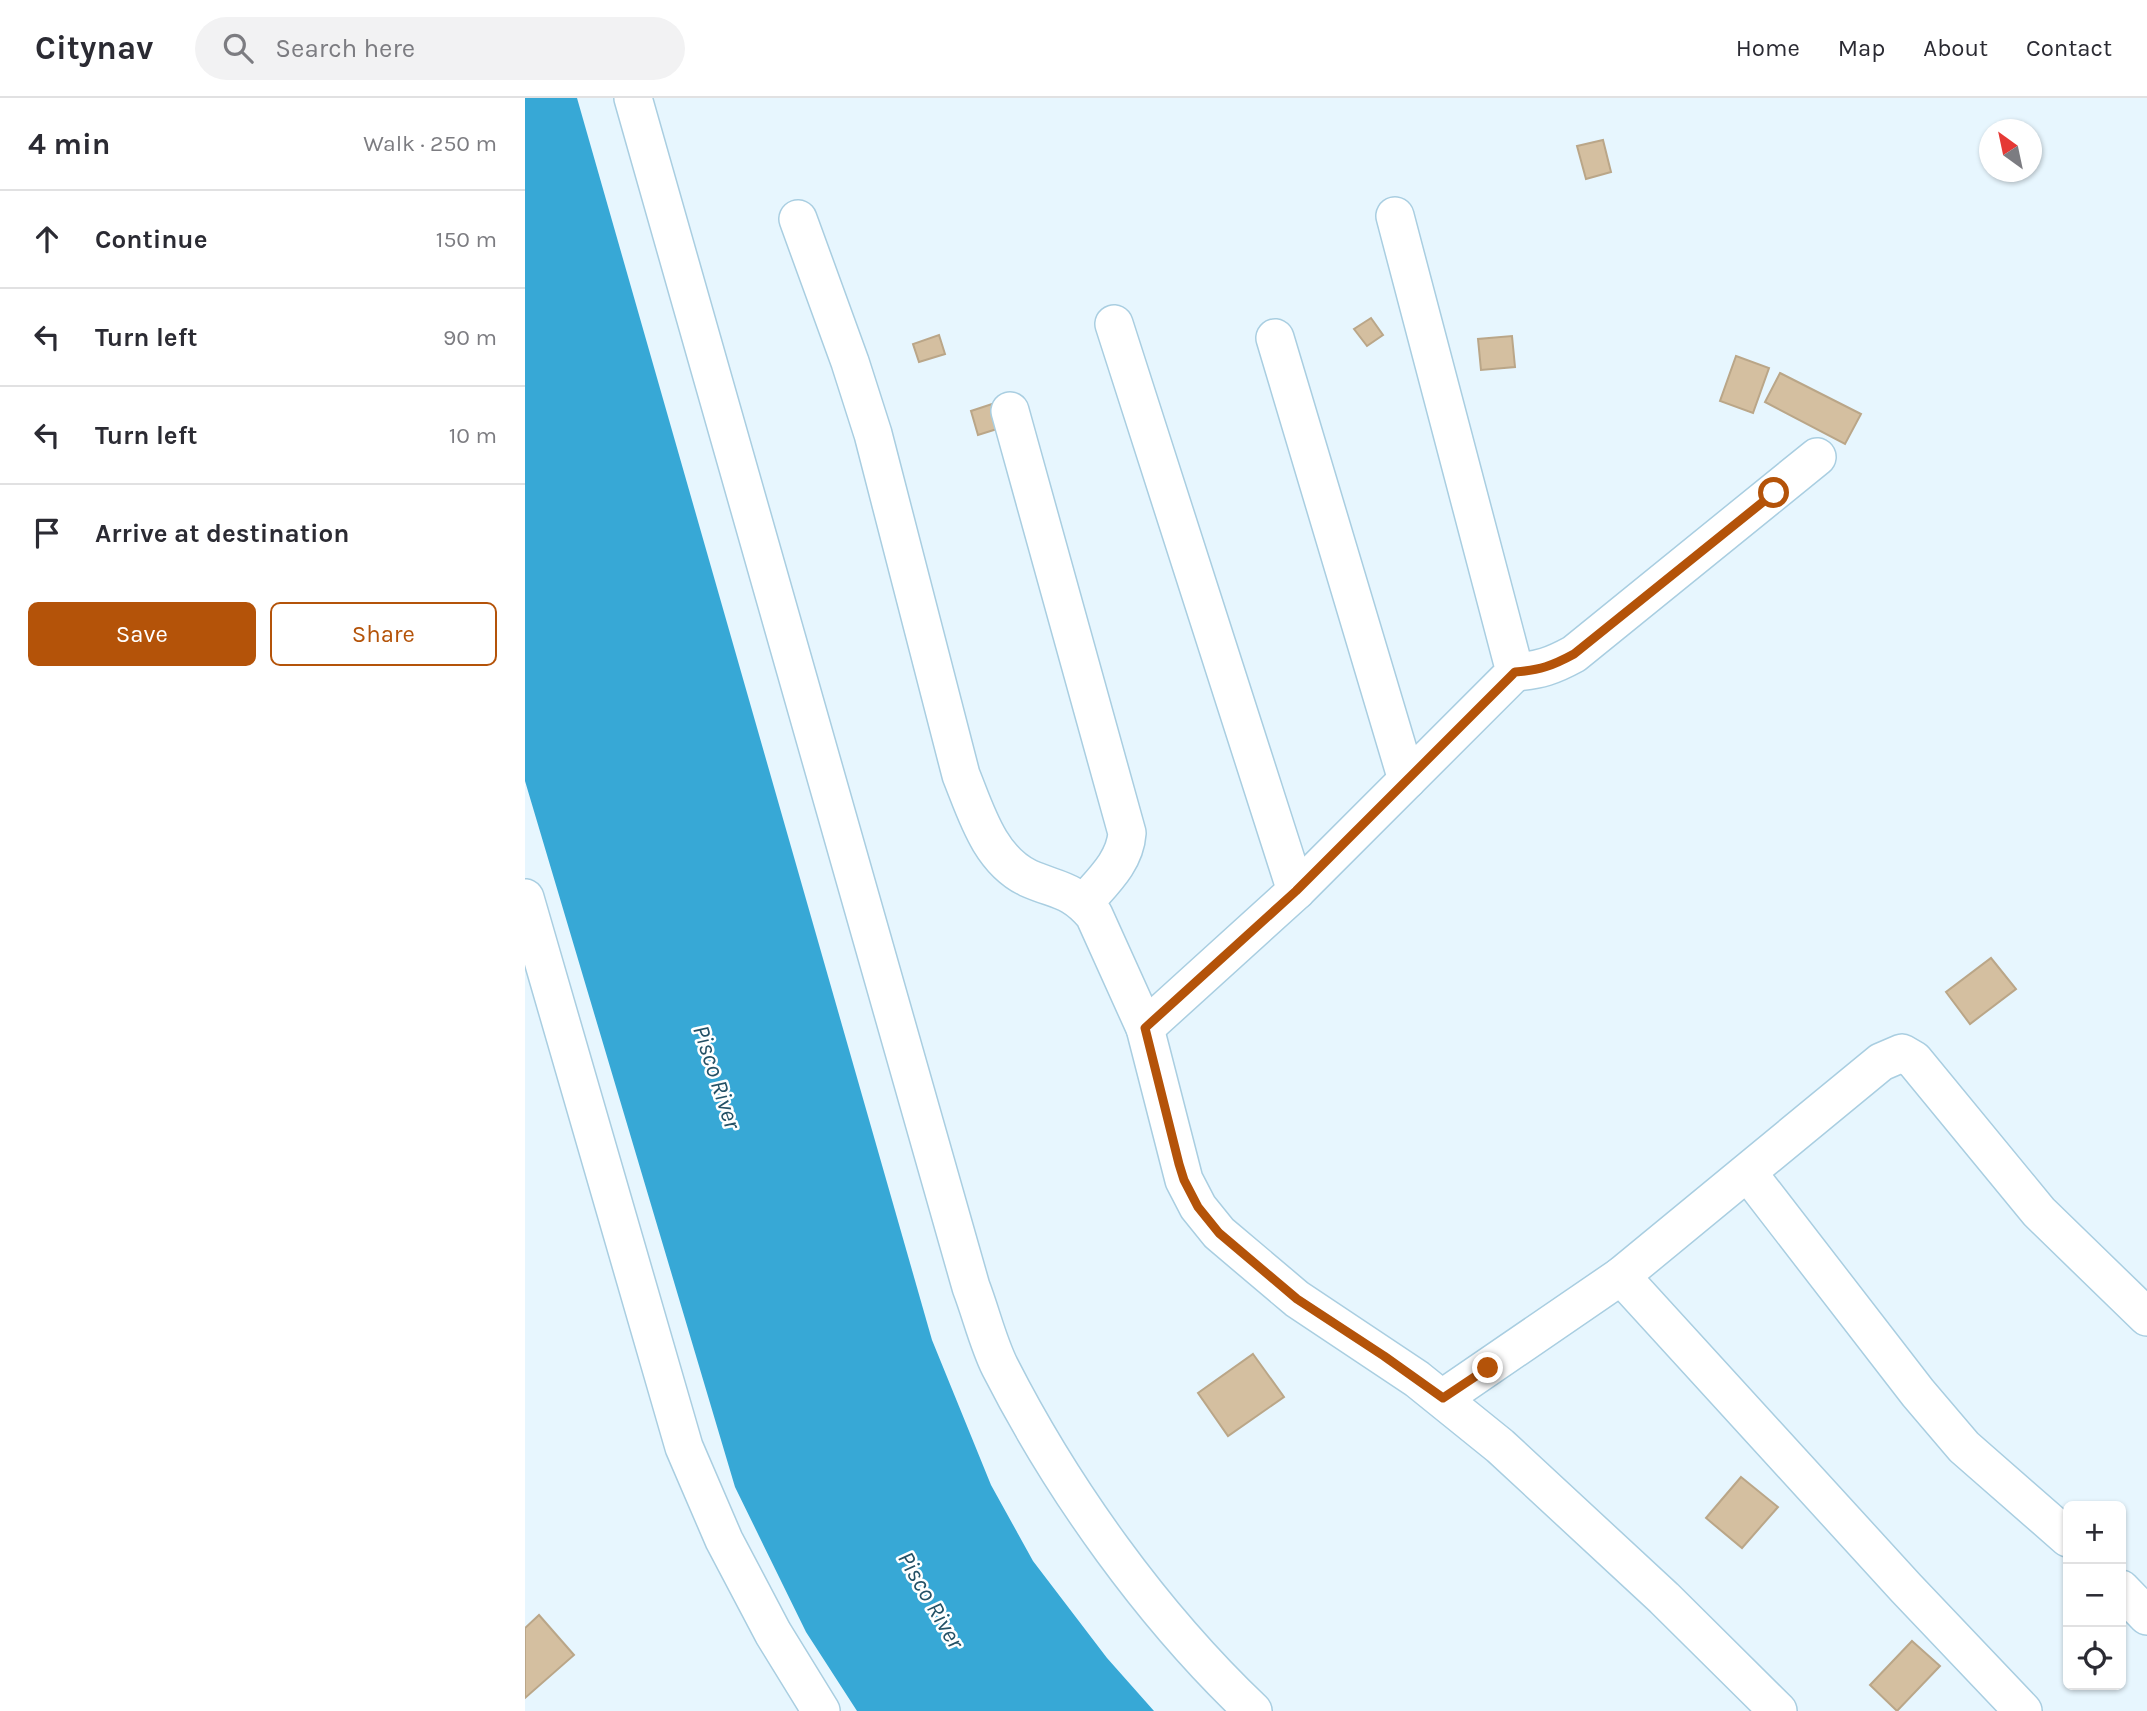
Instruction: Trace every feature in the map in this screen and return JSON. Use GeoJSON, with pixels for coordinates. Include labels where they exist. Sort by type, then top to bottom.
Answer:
{"type":"FeatureCollection","features":[{"type":"Feature","properties":{"kind":"street"},"geometry":{"type":"LineString","coordinates":[[633,98],[971,1287],[999,1365],[1046,1447],[1135,1581],[1195,1652],[1253,1711]]}},
{"type":"Feature","properties":{"kind":"street"},"geometry":{"type":"LineString","coordinates":[[1395,216],[1515,672]]}},
{"type":"Feature","properties":{"kind":"street"},"geometry":{"type":"LineString","coordinates":[[797,219],[850,362],[873,434],[961,775],[976,813],[991,844],[1016,871],[1060,888],[1084,903],[1094,915],[1145,1028],[1184,1180],[1198,1207],[1219,1233],[1297,1299],[1443,1398],[1576,1514],[1778,1711]]}},
{"type":"Feature","properties":{"kind":"street"},"geometry":{"type":"LineString","coordinates":[[1114,324],[1296,891]]}},
{"type":"Feature","properties":{"kind":"street"},"geometry":{"type":"LineString","coordinates":[[1275,338],[1407,780]]}},
{"type":"Feature","properties":{"kind":"street"},"geometry":{"type":"LineString","coordinates":[[1010,411],[1125,818],[1126,847],[1084,903]]}},
{"type":"Feature","properties":{"kind":"street"},"geometry":{"type":"LineString","coordinates":[[1145,1028],[1296,891],[1515,672],[1538,671],[1574,654],[1817,457]]}},
{"type":"Feature","properties":{"kind":"street"},"geometry":{"type":"LineString","coordinates":[[525,898],[684,1447],[724,1540],[773,1633],[821,1711]]}},
{"type":"Feature","properties":{"kind":"street"},"geometry":{"type":"LineString","coordinates":[[1443,1398],[1621,1276],[1881,1062],[1902,1053],[1914,1060],[2039,1212],[2147,1317]]}},
{"type":"Feature","properties":{"kind":"street"},"geometry":{"type":"LineString","coordinates":[[1748,1173],[1918,1393],[1964,1447],[2063,1534]]}},
{"type":"Feature","properties":{"kind":"street"},"geometry":{"type":"LineString","coordinates":[[1621,1276],[1906,1588],[2023,1711]]}},
{"type":"Feature","properties":{"kind":"street"},"geometry":{"type":"LineString","coordinates":[[2126,1594],[2147,1616]]}},
{"type":"Feature","properties":{"kind":"water","name":"Pisco River"},"geometry":{"type":"Polygon","coordinates":[[[525,98],[577,98],[932,1340],[991,1485],[1033,1561],[1107,1658],[1154,1711],[857,1711],[806,1632],[735,1487],[525,781],[525,98]]]}},
{"type":"Feature","properties":{"kind":"building"},"geometry":{"type":"Polygon","coordinates":[[[1603,140],[1611,172],[1586,179],[1577,146],[1603,140]]]}},
{"type":"Feature","properties":{"kind":"building"},"geometry":{"type":"Polygon","coordinates":[[[1371,318],[1383,335],[1367,346],[1354,329],[1371,318]]]}},
{"type":"Feature","properties":{"kind":"building"},"geometry":{"type":"Polygon","coordinates":[[[939,335],[945,354],[919,362],[913,344],[939,335]]]}},
{"type":"Feature","properties":{"kind":"building"},"geometry":{"type":"Polygon","coordinates":[[[1512,336],[1515,367],[1481,370],[1478,339],[1512,336]]]}},
{"type":"Feature","properties":{"kind":"building"},"geometry":{"type":"Polygon","coordinates":[[[1736,356],[1769,368],[1753,413],[1720,401],[1736,356]]]}},
{"type":"Feature","properties":{"kind":"building"},"geometry":{"type":"Polygon","coordinates":[[[1780,373],[1861,414],[1845,444],[1765,402],[1780,373]]]}},
{"type":"Feature","properties":{"kind":"building"},"geometry":{"type":"Polygon","coordinates":[[[992,404],[1000,428],[978,435],[971,411],[992,404]]]}},
{"type":"Feature","properties":{"kind":"building"},"geometry":{"type":"Polygon","coordinates":[[[1991,958],[2016,989],[1970,1024],[1946,992],[1991,958]]]}},
{"type":"Feature","properties":{"kind":"building"},"geometry":{"type":"Polygon","coordinates":[[[1253,1354],[1284,1397],[1228,1436],[1198,1393],[1253,1354]]]}},
{"type":"Feature","properties":{"kind":"building"},"geometry":{"type":"Polygon","coordinates":[[[1741,1477],[1778,1507],[1742,1548],[1706,1518],[1741,1477]]]}},
{"type":"Feature","properties":{"kind":"building"},"geometry":{"type":"Polygon","coordinates":[[[539,1615],[574,1655],[525,1698],[525,1628],[539,1615]]]}},
{"type":"Feature","properties":{"kind":"building"},"geometry":{"type":"Polygon","coordinates":[[[1912,1641],[1940,1666],[1897,1711],[1870,1685],[1912,1641]]]}},
{"type":"Feature","properties":{"kind":"route"},"geometry":{"type":"LineString","coordinates":[[1488,1368],[1443,1398],[1297,1299],[1219,1233],[1198,1207],[1184,1180],[1145,1028],[1296,891],[1515,672],[1538,671],[1574,654],[1774,493]]}}]}
